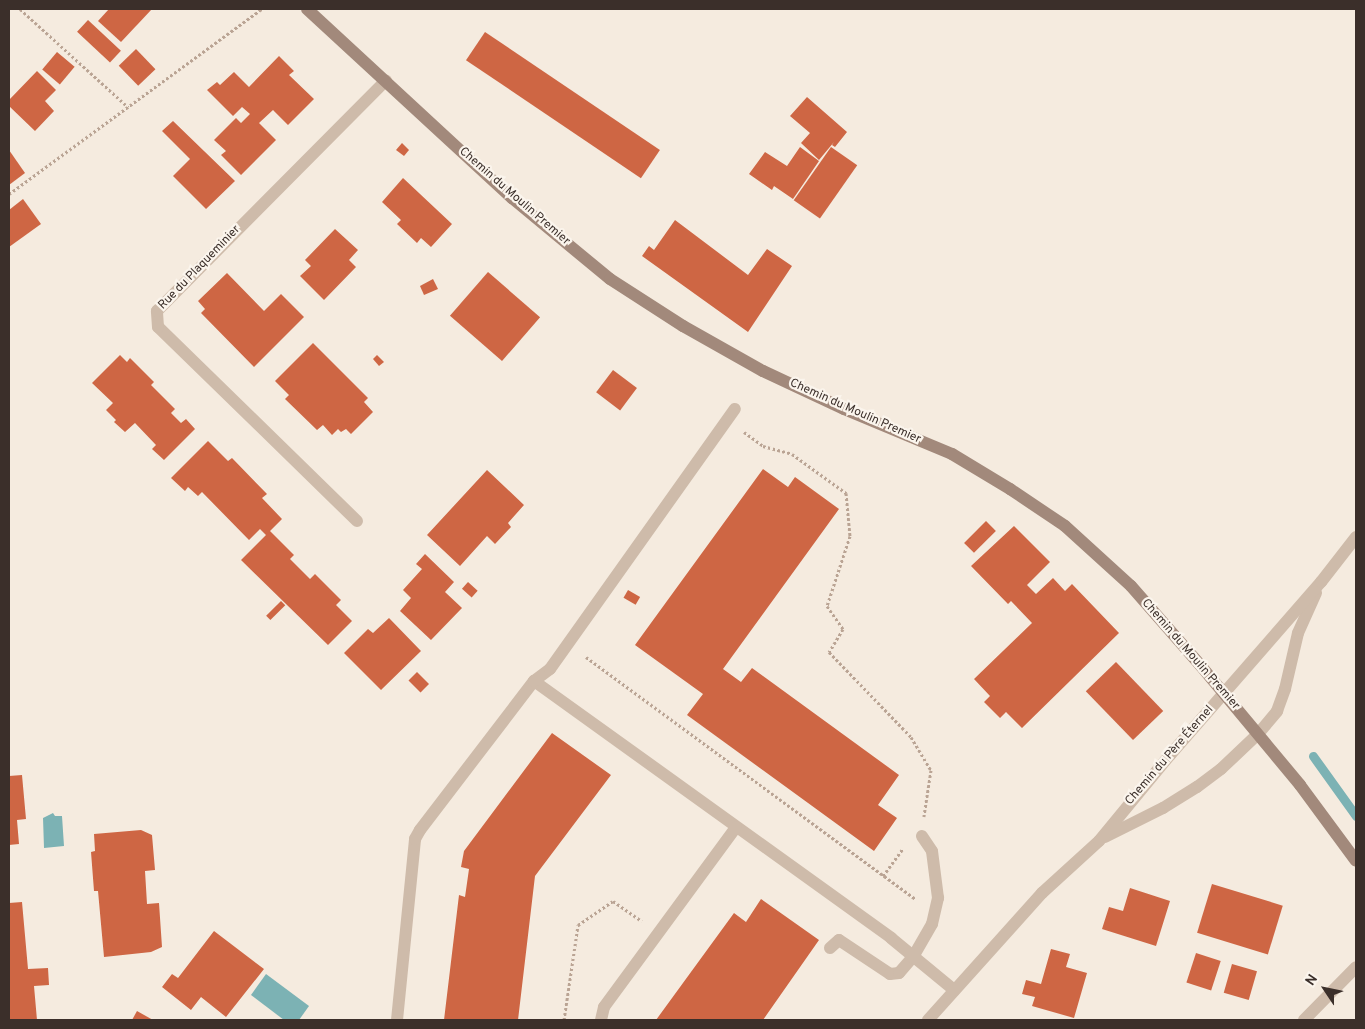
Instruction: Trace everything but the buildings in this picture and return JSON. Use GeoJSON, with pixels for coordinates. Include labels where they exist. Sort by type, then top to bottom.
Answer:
{"type":"FeatureCollection","features":[{"type":"Feature","properties":{"kind":"main road","name":"Chemin du Moulin Premier"},"geometry":{"type":"LineString","coordinates":[[306,9],[386,80],[512,198],[610,279],[683,326],[763,371],[844,409],[952,454],[1010,489],[1065,526],[1131,586],[1224,693],[1258,734],[1356,862]]}},
{"type":"Feature","properties":{"kind":"street","name":"Rue du Plaqueminier"},"geometry":{"type":"LineString","coordinates":[[357,521],[158,327],[157,311],[386,80]]}},
{"type":"Feature","properties":{"kind":"street"},"geometry":{"type":"LineString","coordinates":[[398,1020],[415,839],[534,680],[550,669],[735,409]]}},
{"type":"Feature","properties":{"kind":"street","name":"Chemin du Père Éternel"},"geometry":{"type":"LineString","coordinates":[[928,1020],[1042,894],[1099,841],[1321,582],[1356,537]]}},
{"type":"Feature","properties":{"kind":"street","name":"Chemin du Père Éternel"},"geometry":{"type":"LineString","coordinates":[[1099,841],[1163,808],[1197,787],[1221,769],[1258,734],[1277,711],[1285,689],[1298,633],[1321,582]]}},
{"type":"Feature","properties":{"kind":"street"},"geometry":{"type":"LineString","coordinates":[[534,680],[913,956],[954,990]]}},
{"type":"Feature","properties":{"kind":"street"},"geometry":{"type":"LineString","coordinates":[[601,1020],[604,1007],[736,827]]}},
{"type":"Feature","properties":{"kind":"street"},"geometry":{"type":"LineString","coordinates":[[830,948],[839,940],[890,974],[899,973],[913,956],[935,915],[938,898],[932,851],[922,836]]}},
{"type":"Feature","properties":{"kind":"street"},"geometry":{"type":"LineString","coordinates":[[1304,1020],[1356,967]]}},
{"type":"Feature","properties":{"kind":"path"},"geometry":{"type":"LineString","coordinates":[[20,9],[128,107]]}},
{"type":"Feature","properties":{"kind":"path"},"geometry":{"type":"LineString","coordinates":[[9,194],[262,9]]}},
{"type":"Feature","properties":{"kind":"path"},"geometry":{"type":"LineString","coordinates":[[726,421],[764,446],[792,454],[846,493],[850,536],[826,606],[843,629],[829,652],[912,736],[931,770],[923,820]]}},
{"type":"Feature","properties":{"kind":"path"},"geometry":{"type":"LineString","coordinates":[[568,644],[935,915]]}},
{"type":"Feature","properties":{"kind":"path"},"geometry":{"type":"LineString","coordinates":[[883,876],[906,844]]}},
{"type":"Feature","properties":{"kind":"path"},"geometry":{"type":"LineString","coordinates":[[564,1020],[578,925],[613,900],[658,934]]}},
{"type":"Feature","properties":{"kind":"water"},"geometry":{"type":"Polygon","coordinates":[[[53,813],[55,816],[62,816],[64,846],[44,848],[43,818],[53,813]]]}},
{"type":"Feature","properties":{"kind":"water"},"geometry":{"type":"Polygon","coordinates":[[[266,974],[309,1006],[299,1020],[284,1020],[251,995],[266,974]]]}},
{"type":"Feature","properties":{"kind":"waterway"},"geometry":{"type":"LineString","coordinates":[[1313,756],[1356,816]]}}]}
